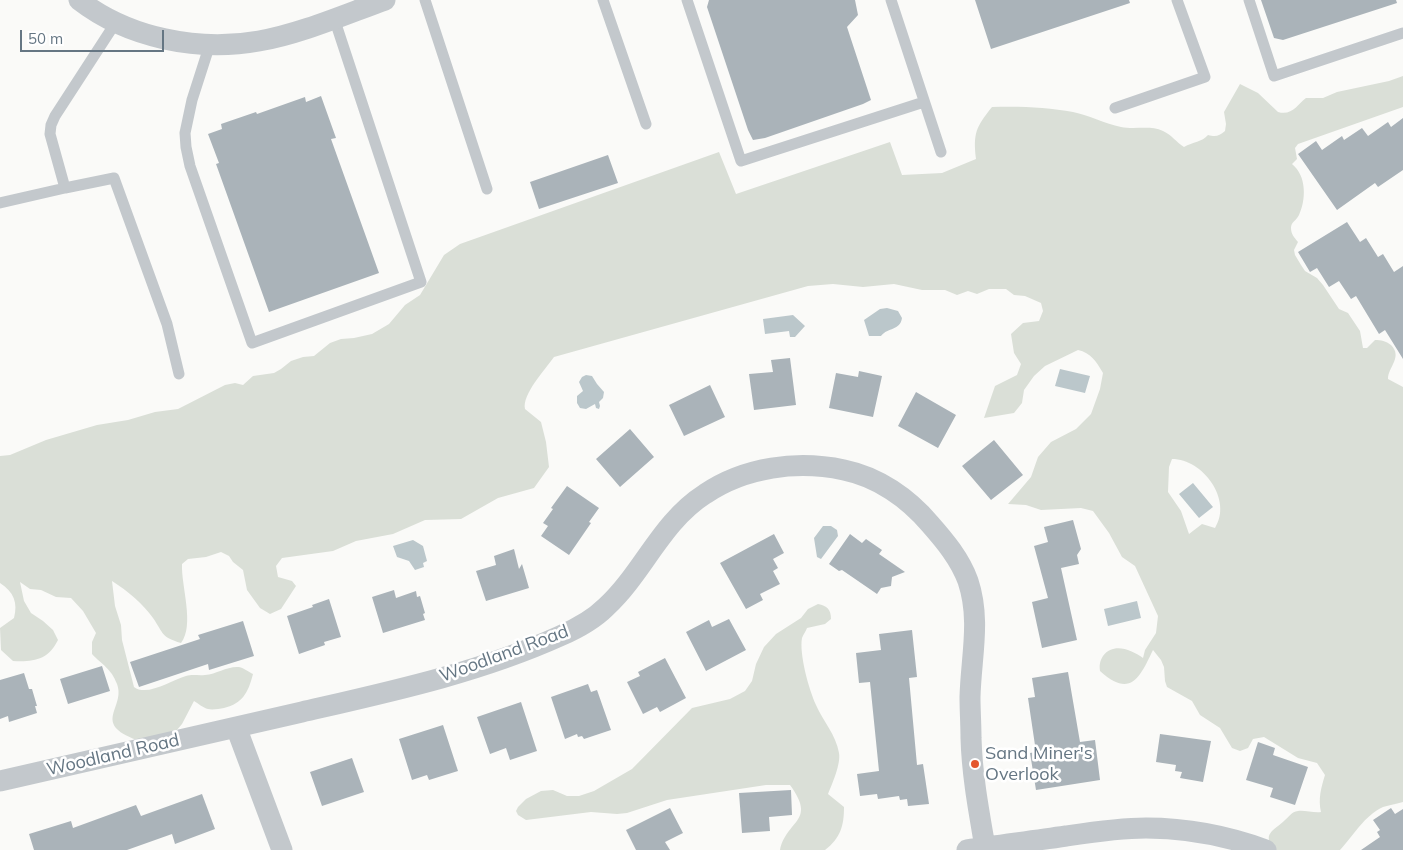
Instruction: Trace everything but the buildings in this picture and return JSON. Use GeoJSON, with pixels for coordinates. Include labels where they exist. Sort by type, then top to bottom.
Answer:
{"type":"FeatureCollection","features":[{"type":"Feature","properties":{"kind":"street"},"geometry":{"type":"LineString","coordinates":[[79,0],[116,22],[167,39],[210,44],[240,44],[277,37],[385,0]]}},
{"type":"Feature","properties":{"kind":"street","name":"Woodland Road"},"geometry":{"type":"LineString","coordinates":[[0,781],[401,689],[481,666],[560,636],[584,624],[605,609],[623,589],[666,529],[701,496],[718,485],[740,476],[766,469],[812,466],[837,468],[853,472],[870,478],[903,498],[917,509],[949,545],[967,580],[974,611],[976,636],[970,696],[976,849]]}},
{"type":"Feature","properties":{"kind":"street"},"geometry":{"type":"LineString","coordinates":[[236,727],[282,850]]}},
{"type":"Feature","properties":{"kind":"street"},"geometry":{"type":"LineString","coordinates":[[976,849],[1108,830],[1148,828],[1204,834],[1266,850]]}},
{"type":"Feature","properties":{"kind":"lane"},"geometry":{"type":"LineString","coordinates":[[425,0],[487,189]]}},
{"type":"Feature","properties":{"kind":"lane"},"geometry":{"type":"LineString","coordinates":[[603,0],[646,124]]}},
{"type":"Feature","properties":{"kind":"lane"},"geometry":{"type":"LineString","coordinates":[[687,0],[741,161],[924,102]]}},
{"type":"Feature","properties":{"kind":"lane"},"geometry":{"type":"LineString","coordinates":[[891,0],[941,152]]}},
{"type":"Feature","properties":{"kind":"lane"},"geometry":{"type":"LineString","coordinates":[[1115,108],[1205,77],[1177,0]]}},
{"type":"Feature","properties":{"kind":"lane"},"geometry":{"type":"LineString","coordinates":[[1249,0],[1274,76],[1403,33]]}},
{"type":"Feature","properties":{"kind":"lane"},"geometry":{"type":"LineString","coordinates":[[210,44],[192,100],[185,133],[186,147],[190,166],[252,342],[420,282],[334,18]]}},
{"type":"Feature","properties":{"kind":"lane"},"geometry":{"type":"LineString","coordinates":[[65,188],[50,134],[51,125],[116,22]]}},
{"type":"Feature","properties":{"kind":"lane"},"geometry":{"type":"LineString","coordinates":[[0,203],[114,178],[167,324],[179,374]]}},
{"type":"Feature","properties":{"kind":"shaded area"},"geometry":{"type":"Polygon","coordinates":[[[1403,76],[1403,107],[1298,144],[1295,148],[1297,159],[1292,164],[1303,181],[1304,188],[1301,209],[1291,226],[1292,234],[1298,242],[1294,250],[1295,255],[1305,271],[1317,278],[1323,285],[1339,309],[1348,313],[1360,331],[1363,348],[1367,348],[1375,340],[1391,345],[1396,354],[1388,379],[1403,387],[1403,802],[1383,807],[1370,815],[1340,850],[1276,850],[1269,840],[1270,833],[1294,812],[1321,812],[1320,794],[1325,775],[1317,763],[1298,758],[1264,737],[1253,739],[1248,748],[1240,751],[1232,748],[1220,728],[1200,715],[1192,701],[1167,687],[1164,667],[1153,650],[1139,676],[1127,684],[1111,679],[1100,671],[1103,656],[1112,649],[1128,650],[1143,658],[1145,650],[1156,633],[1158,616],[1135,566],[1122,557],[1109,533],[1093,511],[1081,508],[1041,510],[1026,505],[1008,504],[1031,477],[1038,457],[1051,442],[1076,429],[1091,414],[1100,389],[1103,373],[1093,358],[1078,350],[1045,366],[1034,376],[1024,390],[1022,403],[1014,413],[984,418],[995,386],[1017,375],[1021,364],[1014,353],[1011,334],[1023,323],[1039,321],[1043,311],[1041,303],[1025,296],[1014,295],[1006,289],[989,289],[977,294],[968,291],[957,295],[945,290],[922,290],[894,284],[863,287],[833,284],[808,286],[554,357],[530,389],[525,403],[525,409],[541,422],[549,467],[534,488],[498,498],[461,519],[425,520],[393,534],[356,541],[333,551],[282,558],[276,566],[278,577],[292,581],[296,586],[281,609],[270,614],[260,608],[247,590],[243,570],[229,556],[221,552],[206,557],[188,559],[182,564],[187,626],[181,643],[166,637],[140,603],[112,581],[115,606],[121,625],[122,640],[134,687],[139,690],[152,689],[186,676],[209,674],[235,667],[253,674],[247,692],[240,700],[230,706],[210,709],[204,708],[194,701],[182,724],[176,731],[137,740],[123,734],[116,727],[113,715],[119,693],[117,684],[109,670],[92,654],[92,642],[96,633],[83,611],[71,598],[56,597],[41,590],[30,589],[20,582],[24,601],[31,613],[53,630],[58,640],[50,652],[34,660],[13,661],[1,650],[0,628],[14,618],[15,603],[9,590],[0,583],[0,456],[10,455],[46,440],[97,425],[128,420],[155,412],[178,409],[225,385],[235,383],[243,385],[253,376],[274,373],[291,361],[314,356],[330,343],[341,339],[372,334],[389,324],[405,305],[420,295],[444,255],[460,244],[719,152],[736,194],[890,142],[902,175],[942,173],[976,159],[975,143],[977,131],[982,120],[992,107],[1053,109],[1079,113],[1121,127],[1158,129],[1169,134],[1184,147],[1200,141],[1208,135],[1217,136],[1225,131],[1224,112],[1240,84],[1258,93],[1278,112],[1283,113],[1291,111],[1306,98],[1323,98],[1337,92],[1389,81],[1403,76]],[[1172,459],[1169,467],[1168,492],[1181,511],[1189,534],[1202,524],[1215,528],[1220,517],[1220,505],[1212,483],[1204,473],[1183,461],[1172,459]]]}},
{"type":"Feature","properties":{"kind":"shaded area"},"geometry":{"type":"Polygon","coordinates":[[[887,308],[898,311],[902,318],[901,322],[881,336],[869,336],[864,320],[880,309],[887,308]]]}},
{"type":"Feature","properties":{"kind":"shaded area"},"geometry":{"type":"Polygon","coordinates":[[[793,315],[805,326],[795,337],[790,337],[789,331],[765,334],[763,319],[793,315]]]}},
{"type":"Feature","properties":{"kind":"shaded area"},"geometry":{"type":"Polygon","coordinates":[[[1060,369],[1090,376],[1085,393],[1055,386],[1060,369]]]}},
{"type":"Feature","properties":{"kind":"shaded area"},"geometry":{"type":"Polygon","coordinates":[[[586,375],[592,376],[604,392],[603,398],[599,402],[599,409],[596,408],[595,404],[586,409],[580,408],[577,403],[577,396],[583,391],[579,382],[586,375]]]}},
{"type":"Feature","properties":{"kind":"shaded area"},"geometry":{"type":"Polygon","coordinates":[[[1193,483],[1213,507],[1199,518],[1179,494],[1193,483]]]}},
{"type":"Feature","properties":{"kind":"shaded area"},"geometry":{"type":"Polygon","coordinates":[[[823,526],[831,526],[837,530],[838,536],[821,559],[817,557],[814,538],[823,526]]]}},
{"type":"Feature","properties":{"kind":"shaded area"},"geometry":{"type":"Polygon","coordinates":[[[413,540],[423,546],[427,561],[423,563],[424,567],[415,570],[409,561],[397,557],[393,546],[413,540]]]}},
{"type":"Feature","properties":{"kind":"shaded area"},"geometry":{"type":"Polygon","coordinates":[[[1137,601],[1141,618],[1108,626],[1104,609],[1137,601]]]}},
{"type":"Feature","properties":{"kind":"shaded area"},"geometry":{"type":"Polygon","coordinates":[[[818,604],[828,608],[831,619],[825,624],[807,628],[802,638],[802,653],[805,672],[813,698],[835,740],[839,753],[834,780],[828,794],[844,807],[843,820],[838,836],[825,850],[780,850],[788,832],[801,814],[798,797],[790,785],[766,785],[667,800],[627,813],[591,812],[526,820],[518,815],[516,811],[518,807],[526,799],[541,791],[553,790],[567,796],[579,796],[594,791],[632,769],[692,708],[730,699],[745,691],[752,681],[756,664],[764,647],[776,634],[801,618],[808,609],[818,604]]]}},
{"type":"Feature","properties":{"kind":"place","name":"Sand Miner's Overlook"},"geometry":{"type":"Point","coordinates":[975,764]}}]}
